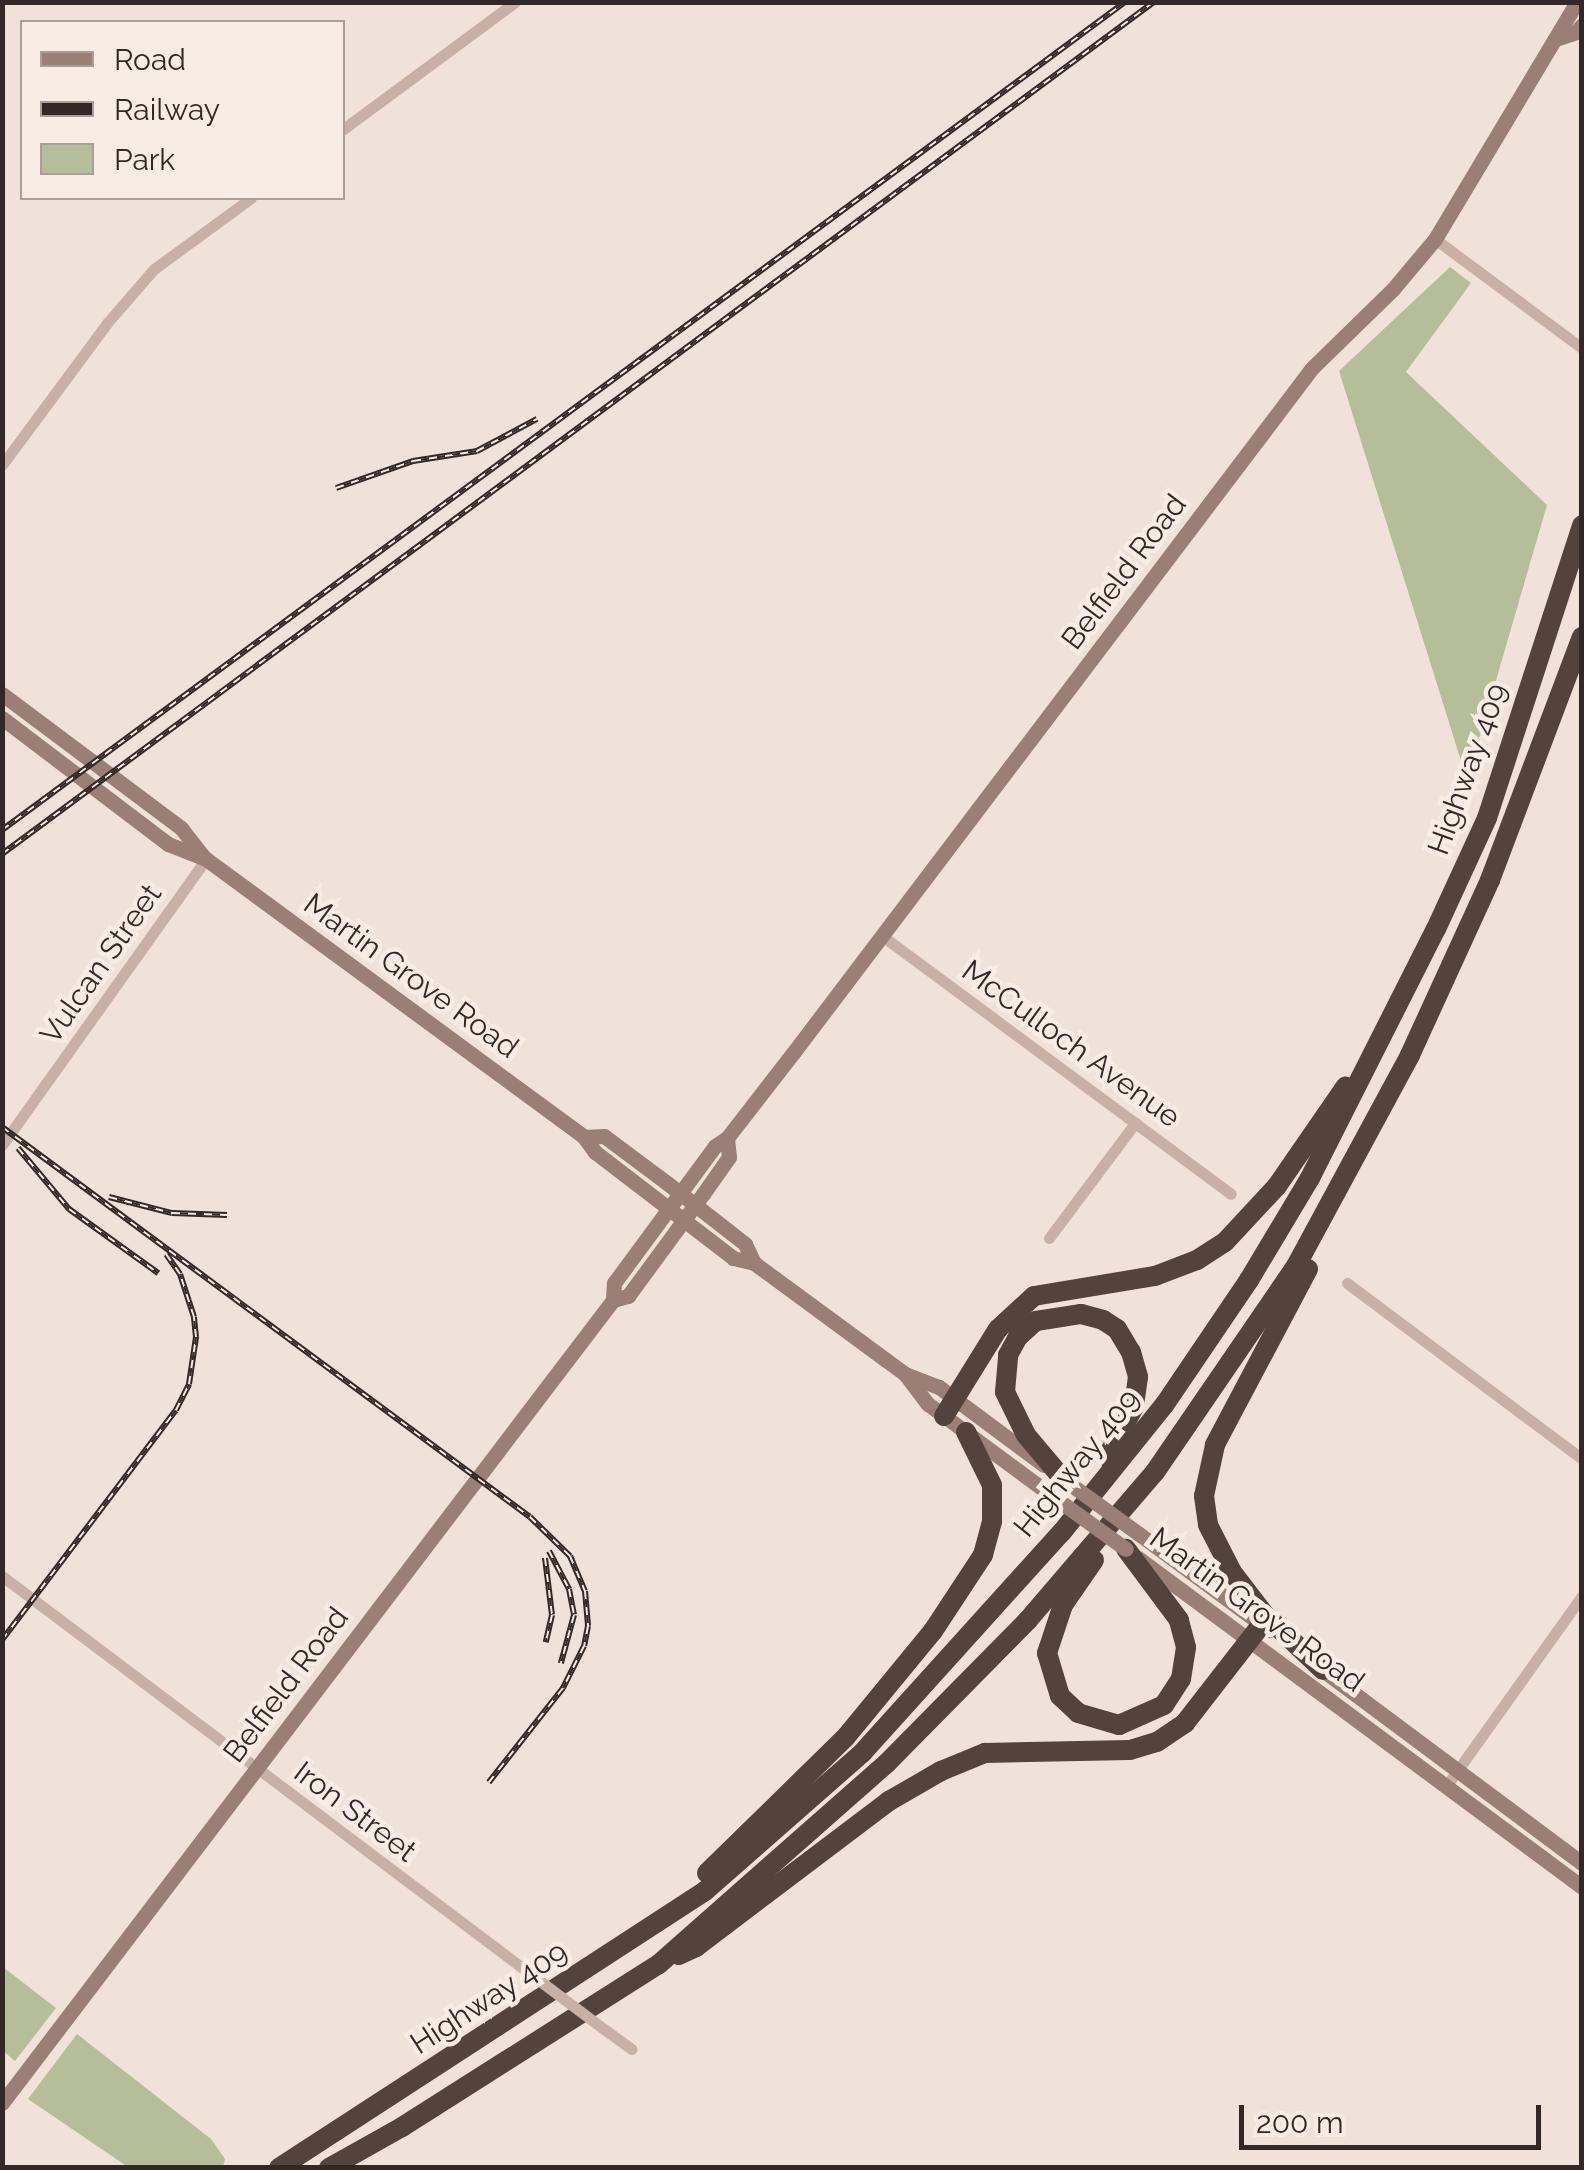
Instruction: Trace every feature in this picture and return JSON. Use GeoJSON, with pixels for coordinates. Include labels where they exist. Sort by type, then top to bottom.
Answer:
{"type":"FeatureCollection","features":[{"type":"Feature","properties":{"kind":"highway","name":"Highway 409"},"geometry":{"type":"LineString","coordinates":[[279,2168],[683,1908],[862,1752],[1062,1532],[1164,1404],[1249,1280],[1310,1178],[1388,1028],[1487,818],[1582,525]]}},
{"type":"Feature","properties":{"kind":"highway","name":"Highway 409"},"geometry":{"type":"LineString","coordinates":[[330,2168],[402,2128],[659,1964],[888,1763],[1028,1620],[1154,1472],[1296,1266],[1410,1055],[1490,880],[1582,637]]}},
{"type":"Feature","properties":{"kind":"highway"},"geometry":{"type":"LineString","coordinates":[[950,1408],[998,1330],[1034,1296],[1155,1276],[1196,1260],[1225,1242],[1277,1186],[1388,1028]]}},
{"type":"Feature","properties":{"kind":"highway"},"geometry":{"type":"LineString","coordinates":[[1323,1670],[1265,1615],[1225,1561],[1208,1524],[1206,1471],[1235,1403],[1347,1196],[1410,1055]]}},
{"type":"Feature","properties":{"kind":"highway"},"geometry":{"type":"LineString","coordinates":[[1057,1487],[1010,1406],[1004,1373],[1018,1337],[1036,1321],[1081,1314],[1117,1329],[1131,1352],[1138,1377],[1134,1407],[1123,1432],[1062,1532]]}},
{"type":"Feature","properties":{"kind":"highway"},"geometry":{"type":"LineString","coordinates":[[683,1908],[704,1876],[845,1738],[933,1632],[983,1555],[994,1497],[987,1468],[966,1432]]}},
{"type":"Feature","properties":{"kind":"highway"},"geometry":{"type":"LineString","coordinates":[[1133,1542],[1178,1620],[1186,1648],[1181,1679],[1164,1705],[1119,1725],[1078,1713],[1060,1696],[1047,1653],[1062,1605],[1154,1472]]}},
{"type":"Feature","properties":{"kind":"highway"},"geometry":{"type":"LineString","coordinates":[[659,1964],[696,1947],[889,1801],[941,1771],[985,1753],[1130,1750],[1157,1742],[1184,1723],[1256,1631]]}},
{"type":"Feature","properties":{"kind":"main road","name":"Belfield Road"},"geometry":{"type":"LineString","coordinates":[[2,2103],[613,1300],[614,1283],[714,1146],[727,1138],[1312,368],[1393,290],[1435,239],[1558,38],[1562,21],[1578,2]]}},
{"type":"Feature","properties":{"kind":"main road","name":"Belfield Road"},"geometry":{"type":"LineString","coordinates":[[1558,38],[1576,32],[1582,24]]}},
{"type":"Feature","properties":{"kind":"main road","name":"Martin Grove Road"},"geometry":{"type":"LineString","coordinates":[[2,694],[181,828],[206,860]]}},
{"type":"Feature","properties":{"kind":"main road","name":"Martin Grove Road"},"geometry":{"type":"LineString","coordinates":[[2,718],[168,844],[206,860],[584,1136],[596,1152],[733,1258],[754,1263],[905,1374],[939,1387],[966,1432],[1057,1487]]}},
{"type":"Feature","properties":{"kind":"main road","name":"Martin Grove Road"},"geometry":{"type":"LineString","coordinates":[[584,1136],[604,1136],[696,1204],[745,1244],[754,1263]]}},
{"type":"Feature","properties":{"kind":"main road","name":"Belfield Road"},"geometry":{"type":"LineString","coordinates":[[613,1300],[628,1296],[696,1204],[729,1156],[727,1138]]}},
{"type":"Feature","properties":{"kind":"main road","name":"Martin Grove Road"},"geometry":{"type":"LineString","coordinates":[[950,1408],[1256,1631],[1446,1786],[1582,1886]]}},
{"type":"Feature","properties":{"kind":"main road","name":"Martin Grove Road"},"geometry":{"type":"LineString","coordinates":[[1256,1631],[1323,1670],[1582,1863]]}},
{"type":"Feature","properties":{"kind":"street"},"geometry":{"type":"LineString","coordinates":[[345,128],[514,2]]}},
{"type":"Feature","properties":{"kind":"street"},"geometry":{"type":"LineString","coordinates":[[2,465],[106,323],[154,270],[249,200]]}},
{"type":"Feature","properties":{"kind":"street"},"geometry":{"type":"LineString","coordinates":[[1435,239],[1582,348]]}},
{"type":"Feature","properties":{"kind":"street","name":"Vulcan Street"},"geometry":{"type":"LineString","coordinates":[[2,1145],[206,860]]}},
{"type":"Feature","properties":{"kind":"street","name":"McCulloch Avenue"},"geometry":{"type":"LineString","coordinates":[[881,935],[1231,1194]]}},
{"type":"Feature","properties":{"kind":"street"},"geometry":{"type":"LineString","coordinates":[[1049,1238],[1135,1122]]}},
{"type":"Feature","properties":{"kind":"street"},"geometry":{"type":"LineString","coordinates":[[1347,1283],[1582,1459]]}},
{"type":"Feature","properties":{"kind":"street","name":"Iron Street"},"geometry":{"type":"LineString","coordinates":[[2,1576],[632,2050]]}},
{"type":"Feature","properties":{"kind":"street"},"geometry":{"type":"LineString","coordinates":[[1446,1786],[1582,1596]]}},
{"type":"Feature","properties":{"kind":"green space"},"geometry":{"type":"Polygon","coordinates":[[[1450,267],[1471,283],[1406,372],[1547,505],[1467,780],[1339,371],[1450,267]]]}},
{"type":"Feature","properties":{"kind":"green space"},"geometry":{"type":"Polygon","coordinates":[[[3,1967],[56,2008],[15,2061],[3,2051],[3,1967]]]}},
{"type":"Feature","properties":{"kind":"green space"},"geometry":{"type":"Polygon","coordinates":[[[77,2034],[211,2139],[225,2159],[223,2167],[128,2167],[28,2099],[77,2034]]]}},
{"type":"Feature","properties":{"kind":"railway"},"geometry":{"type":"LineString","coordinates":[[2,830],[1125,2]]}},
{"type":"Feature","properties":{"kind":"railway"},"geometry":{"type":"LineString","coordinates":[[2,854],[1154,2]]}},
{"type":"Feature","properties":{"kind":"railway"},"geometry":{"type":"LineString","coordinates":[[336,488],[413,461],[477,451],[537,419]]}},
{"type":"Feature","properties":{"kind":"railway"},"geometry":{"type":"LineString","coordinates":[[2,1127],[530,1517],[570,1556],[585,1591],[588,1626],[584,1646],[563,1688],[489,1782]]}},
{"type":"Feature","properties":{"kind":"railway"},"geometry":{"type":"LineString","coordinates":[[18,1148],[69,1209],[158,1273]]}},
{"type":"Feature","properties":{"kind":"railway"},"geometry":{"type":"LineString","coordinates":[[109,1197],[172,1213],[227,1215]]}},
{"type":"Feature","properties":{"kind":"railway"},"geometry":{"type":"LineString","coordinates":[[2,1640],[176,1410],[189,1384],[196,1337],[194,1317],[180,1274],[166,1254]]}},
{"type":"Feature","properties":{"kind":"railway"},"geometry":{"type":"LineString","coordinates":[[549,1551],[569,1589],[574,1615],[561,1663]]}},
{"type":"Feature","properties":{"kind":"railway"},"geometry":{"type":"LineString","coordinates":[[545,1558],[552,1615],[546,1642]]}}]}
